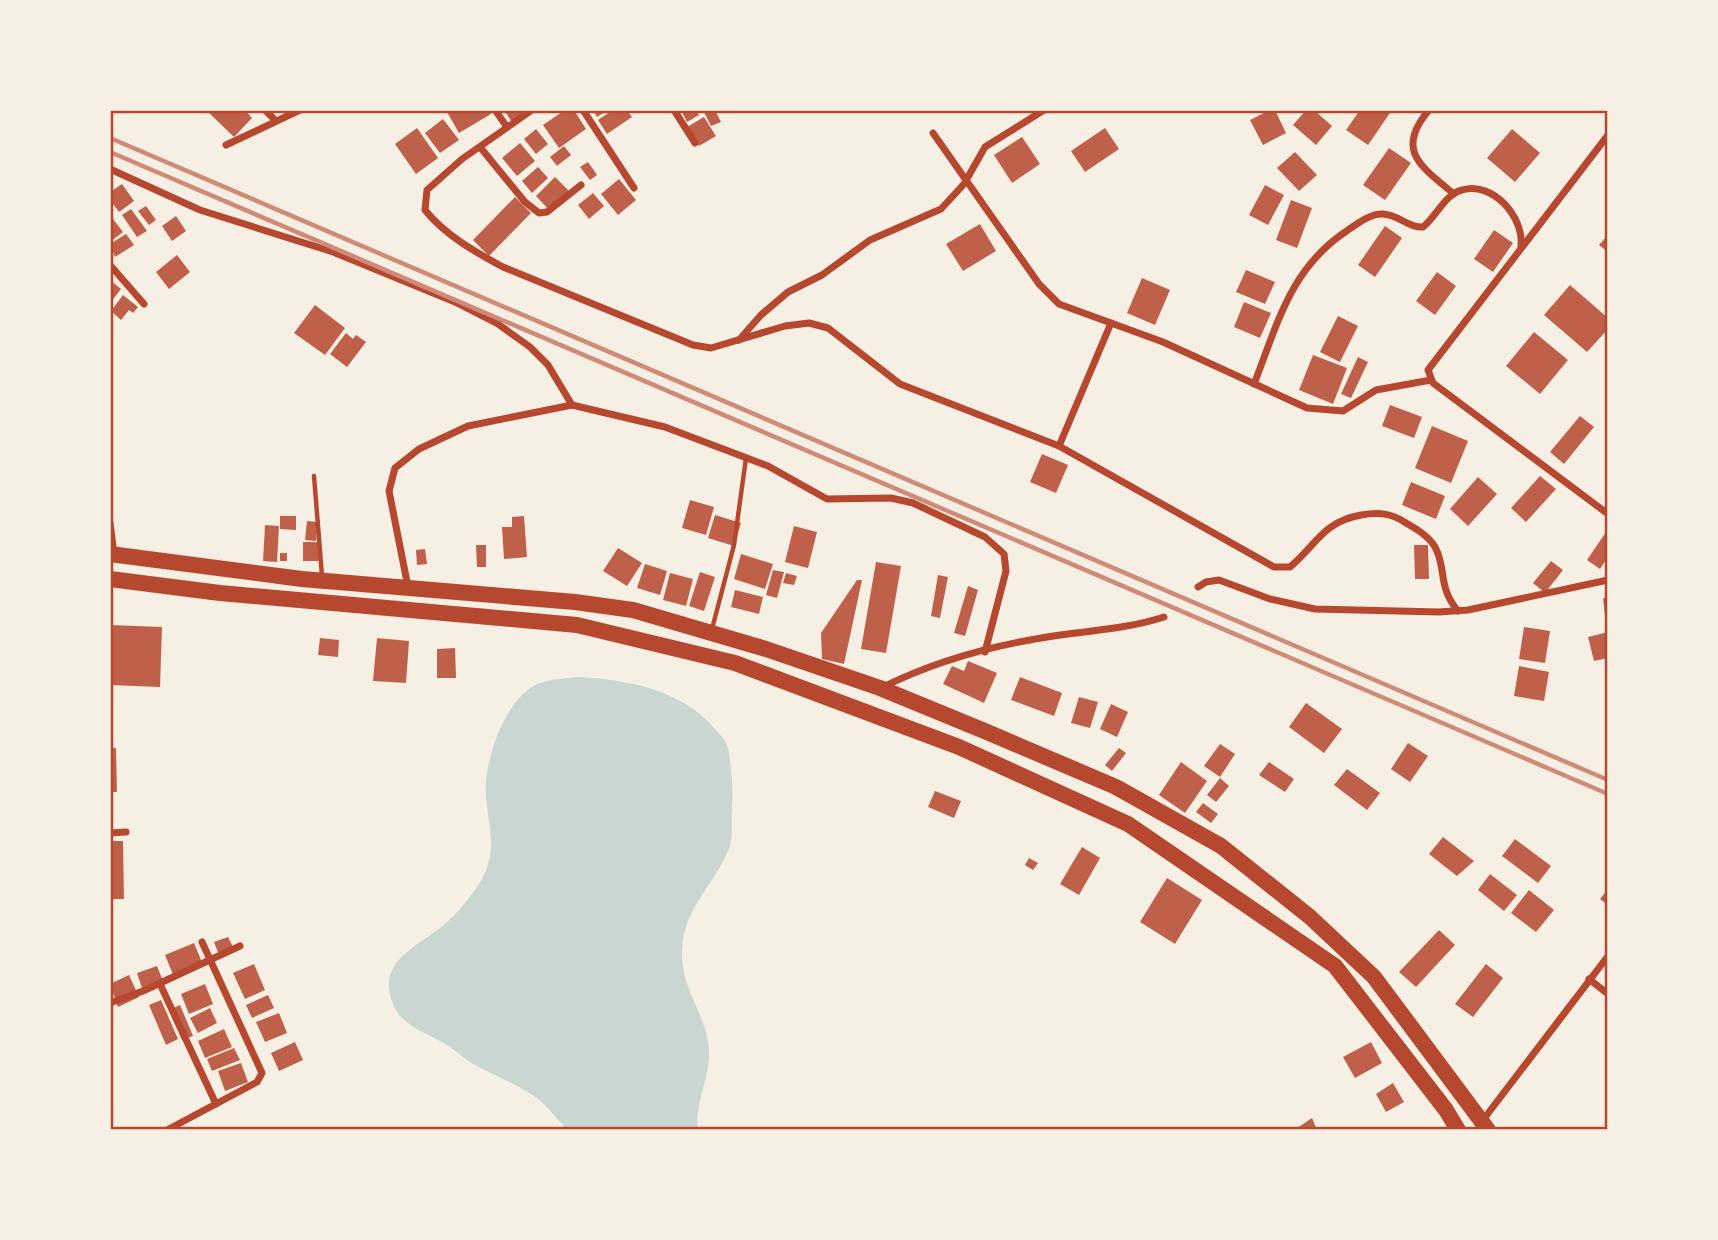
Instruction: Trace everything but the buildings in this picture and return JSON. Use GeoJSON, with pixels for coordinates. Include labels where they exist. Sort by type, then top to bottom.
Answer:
{"type":"FeatureCollection","features":[{"type":"Feature","properties":{"kind":"highway"},"geometry":{"type":"LineString","coordinates":[[112,554],[302,579],[322,578],[633,610],[766,649],[880,688],[1116,787],[1221,846],[1310,916],[1374,977],[1485,1125]]}},
{"type":"Feature","properties":{"kind":"highway"},"geometry":{"type":"LineString","coordinates":[[110,579],[220,593],[577,625],[735,663],[959,747],[1128,824],[1335,966],[1446,1110],[1458,1130]]}},
{"type":"Feature","properties":{"kind":"street"},"geometry":{"type":"LineString","coordinates":[[265,110],[276,121]]}},
{"type":"Feature","properties":{"kind":"street"},"geometry":{"type":"LineString","coordinates":[[226,145],[300,110]]}},
{"type":"Feature","properties":{"kind":"street"},"geometry":{"type":"LineString","coordinates":[[495,110],[507,127]]}},
{"type":"Feature","properties":{"kind":"street"},"geometry":{"type":"LineString","coordinates":[[532,110],[427,190],[425,210],[452,234],[503,267],[663,335],[711,348],[785,326],[809,323],[828,328],[900,384],[1059,446],[1274,567],[1290,568],[1322,533],[1340,519],[1379,512],[1397,517],[1436,547],[1444,592],[1458,611]]}},
{"type":"Feature","properties":{"kind":"street"},"geometry":{"type":"LineString","coordinates":[[583,110],[634,188]]}},
{"type":"Feature","properties":{"kind":"street"},"geometry":{"type":"LineString","coordinates":[[674,110],[695,143]]}},
{"type":"Feature","properties":{"kind":"street"},"geometry":{"type":"LineString","coordinates":[[739,340],[761,315],[788,292],[822,275],[870,240],[941,209],[954,198],[985,147],[1043,110]]}},
{"type":"Feature","properties":{"kind":"street"},"geometry":{"type":"LineString","coordinates":[[1429,110],[1413,134],[1414,153],[1422,166],[1454,194]]}},
{"type":"Feature","properties":{"kind":"street"},"geometry":{"type":"LineString","coordinates":[[933,133],[1045,291],[1059,304],[1163,342],[1307,408],[1343,411],[1376,390],[1431,380]]}},
{"type":"Feature","properties":{"kind":"street"},"geometry":{"type":"LineString","coordinates":[[1608,135],[1431,362],[1428,370],[1431,380],[1608,514]]}},
{"type":"Feature","properties":{"kind":"street"},"geometry":{"type":"LineString","coordinates":[[480,147],[525,202],[539,213],[547,212],[581,185]]}},
{"type":"Feature","properties":{"kind":"street"},"geometry":{"type":"LineString","coordinates":[[113,173],[200,210],[333,252],[455,302],[530,346],[548,365],[572,405]]}},
{"type":"Feature","properties":{"kind":"street"},"geometry":{"type":"LineString","coordinates":[[1254,384],[1288,295],[1304,268],[1339,235],[1364,219],[1381,214],[1394,216],[1415,227],[1423,227],[1454,194],[1461,190],[1475,189],[1512,210],[1521,233],[1521,247]]}},
{"type":"Feature","properties":{"kind":"street"},"geometry":{"type":"LineString","coordinates":[[110,265],[144,304]]}},
{"type":"Feature","properties":{"kind":"street"},"geometry":{"type":"LineString","coordinates":[[1059,446],[1111,323]]}},
{"type":"Feature","properties":{"kind":"street"},"geometry":{"type":"LineString","coordinates":[[408,588],[389,491],[396,468],[419,449],[468,426],[572,405],[665,427],[791,477],[827,499],[891,498],[914,503],[998,545],[1004,554],[1006,571],[985,652]]}},
{"type":"Feature","properties":{"kind":"street"},"geometry":{"type":"LineString","coordinates":[[110,523],[112,554]]}},
{"type":"Feature","properties":{"kind":"street"},"geometry":{"type":"LineString","coordinates":[[1198,587],[1206,582],[1219,580],[1270,599],[1315,609],[1458,611],[1608,580]]}},
{"type":"Feature","properties":{"kind":"street"},"geometry":{"type":"LineString","coordinates":[[880,688],[910,673],[1029,640],[1140,625],[1164,617]]}},
{"type":"Feature","properties":{"kind":"street"},"geometry":{"type":"LineString","coordinates":[[110,833],[125,832]]}},
{"type":"Feature","properties":{"kind":"street"},"geometry":{"type":"LineString","coordinates":[[167,1130],[257,1082],[262,1073],[202,942]]}},
{"type":"Feature","properties":{"kind":"street"},"geometry":{"type":"LineString","coordinates":[[110,1003],[160,984],[240,946]]}},
{"type":"Feature","properties":{"kind":"street"},"geometry":{"type":"LineString","coordinates":[[1485,1125],[1608,956]]}},
{"type":"Feature","properties":{"kind":"street"},"geometry":{"type":"LineString","coordinates":[[1589,979],[1608,994]]}},
{"type":"Feature","properties":{"kind":"street"},"geometry":{"type":"LineString","coordinates":[[160,984],[216,1104]]}},
{"type":"Feature","properties":{"kind":"lane"},"geometry":{"type":"LineString","coordinates":[[711,634],[734,545],[746,458]]}},
{"type":"Feature","properties":{"kind":"lane"},"geometry":{"type":"LineString","coordinates":[[314,475],[322,578]]}},
{"type":"Feature","properties":{"kind":"shaded area"},"geometry":{"type":"Polygon","coordinates":[[[578,677],[615,680],[669,696],[701,715],[727,745],[732,784],[730,845],[719,869],[691,914],[683,940],[684,972],[704,1025],[709,1052],[698,1111],[698,1130],[567,1130],[534,1096],[473,1064],[446,1044],[407,1023],[393,1004],[389,989],[390,976],[402,956],[455,915],[475,891],[487,868],[491,848],[486,796],[488,768],[497,736],[512,707],[537,684],[578,677]]]}},
{"type":"Feature","properties":{"kind":"railway"},"geometry":{"type":"LineString","coordinates":[[110,138],[1608,780]]}},
{"type":"Feature","properties":{"kind":"railway"},"geometry":{"type":"LineString","coordinates":[[110,152],[1608,794]]}}]}
